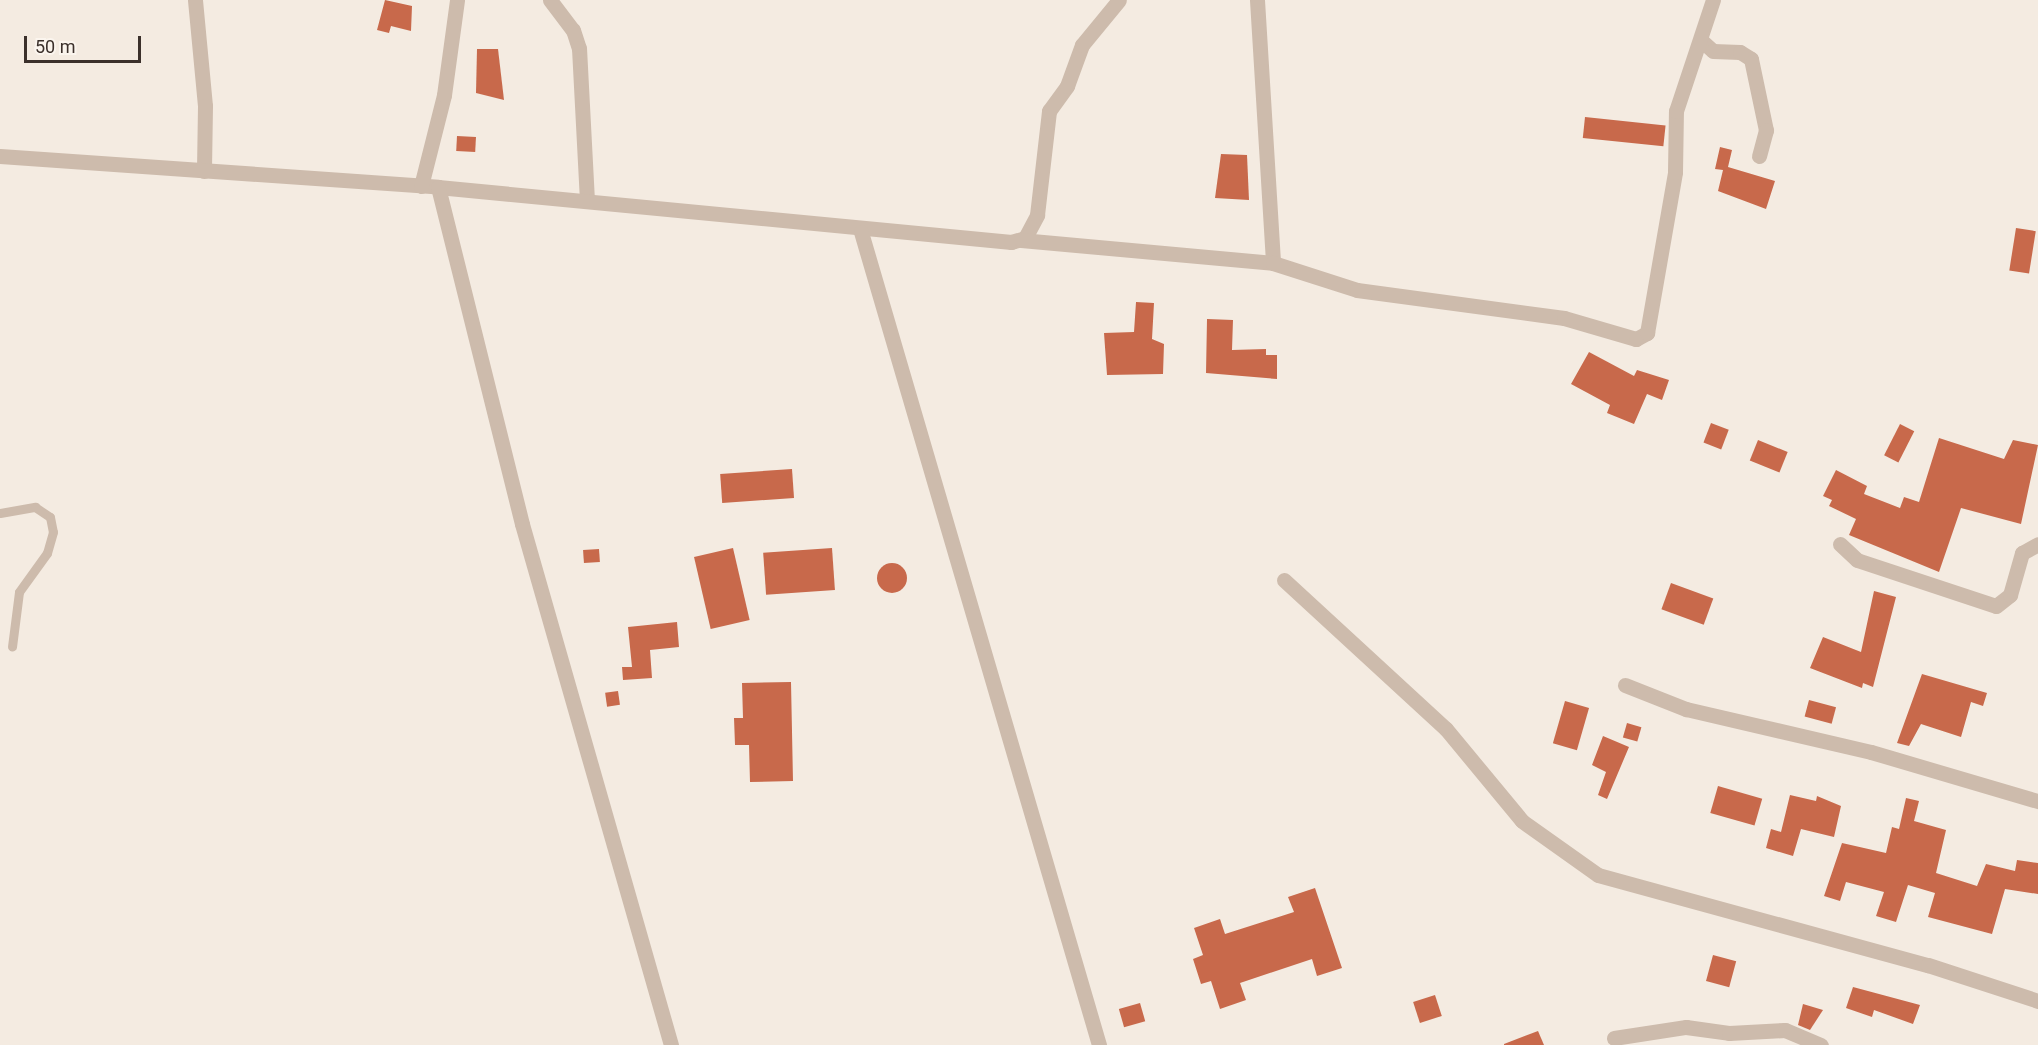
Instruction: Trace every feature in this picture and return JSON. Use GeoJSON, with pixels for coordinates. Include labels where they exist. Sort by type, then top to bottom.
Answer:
{"type":"FeatureCollection","features":[{"type":"Feature","properties":{"kind":"street"},"geometry":{"type":"LineString","coordinates":[[195,0],[205,106],[204,171]]}},
{"type":"Feature","properties":{"kind":"street"},"geometry":{"type":"LineString","coordinates":[[421,186],[444,95],[457,0]]}},
{"type":"Feature","properties":{"kind":"street"},"geometry":{"type":"LineString","coordinates":[[550,0],[573,30],[579,48],[587,201]]}},
{"type":"Feature","properties":{"kind":"street"},"geometry":{"type":"LineString","coordinates":[[1021,240],[1041,200],[1049,111],[1067,86],[1082,45],[1119,0]]}},
{"type":"Feature","properties":{"kind":"street"},"geometry":{"type":"LineString","coordinates":[[1257,0],[1274,263]]}},
{"type":"Feature","properties":{"kind":"street"},"geometry":{"type":"LineString","coordinates":[[0,156],[438,187],[587,201],[861,232],[1021,240],[1274,263],[1357,290],[1564,318],[1636,339],[1647,333],[1675,172],[1676,111],[1703,42],[1713,0]]}},
{"type":"Feature","properties":{"kind":"street"},"geometry":{"type":"LineString","coordinates":[[1703,42],[1713,51],[1740,52],[1751,59],[1766,130],[1760,156]]}},
{"type":"Feature","properties":{"kind":"street"},"geometry":{"type":"LineString","coordinates":[[438,187],[522,524],[671,1045]]}},
{"type":"Feature","properties":{"kind":"street"},"geometry":{"type":"LineString","coordinates":[[861,232],[1099,1045]]}},
{"type":"Feature","properties":{"kind":"street"},"geometry":{"type":"LineString","coordinates":[[1840,544],[1857,560],[1996,606],[2010,595],[2022,553],[2038,544]]}},
{"type":"Feature","properties":{"kind":"street"},"geometry":{"type":"LineString","coordinates":[[1284,580],[1446,729],[1522,821],[1598,875],[1928,965],[2038,1001]]}},
{"type":"Feature","properties":{"kind":"street"},"geometry":{"type":"LineString","coordinates":[[1625,685],[1686,709],[1871,752],[2038,801]]}},
{"type":"Feature","properties":{"kind":"street"},"geometry":{"type":"LineString","coordinates":[[1614,1038],[1686,1027],[1729,1033],[1785,1030],[1821,1045]]}},
{"type":"Feature","properties":{"kind":"lane"},"geometry":{"type":"LineString","coordinates":[[0,513],[35,507],[50,517],[53,532],[47,553],[19,592],[12,647]]}},
{"type":"Feature","properties":{"kind":"building"},"geometry":{"type":"Polygon","coordinates":[[[385,0],[412,6],[411,31],[391,26],[389,33],[377,30],[385,0]]]}},
{"type":"Feature","properties":{"kind":"building"},"geometry":{"type":"Polygon","coordinates":[[[477,49],[498,49],[504,100],[476,93],[477,49]]]}},
{"type":"Feature","properties":{"kind":"building"},"geometry":{"type":"Polygon","coordinates":[[[1585,117],[1666,125],[1663,146],[1583,138],[1585,117]]]}},
{"type":"Feature","properties":{"kind":"building"},"geometry":{"type":"Polygon","coordinates":[[[457,136],[476,137],[475,152],[456,151],[457,136]]]}},
{"type":"Feature","properties":{"kind":"building"},"geometry":{"type":"Polygon","coordinates":[[[1720,147],[1732,150],[1728,167],[1775,181],[1766,209],[1718,191],[1723,170],[1715,169],[1720,147]]]}},
{"type":"Feature","properties":{"kind":"building"},"geometry":{"type":"Polygon","coordinates":[[[1221,154],[1247,155],[1249,200],[1215,198],[1221,154]]]}},
{"type":"Feature","properties":{"kind":"building"},"geometry":{"type":"Polygon","coordinates":[[[2016,228],[2036,231],[2029,274],[2009,270],[2016,228]]]}},
{"type":"Feature","properties":{"kind":"building"},"geometry":{"type":"Polygon","coordinates":[[[1136,302],[1154,303],[1152,339],[1164,344],[1163,374],[1107,375],[1104,333],[1134,332],[1136,302]]]}},
{"type":"Feature","properties":{"kind":"building"},"geometry":{"type":"Polygon","coordinates":[[[1207,319],[1233,320],[1232,350],[1266,349],[1266,355],[1277,355],[1277,379],[1206,373],[1207,319]]]}},
{"type":"Feature","properties":{"kind":"building"},"geometry":{"type":"Polygon","coordinates":[[[1589,352],[1634,376],[1637,370],[1669,380],[1662,400],[1647,394],[1634,424],[1607,413],[1610,405],[1571,384],[1589,352]]]}},
{"type":"Feature","properties":{"kind":"building"},"geometry":{"type":"Polygon","coordinates":[[[1711,423],[1729,430],[1721,449],[1703,443],[1711,423]]]}},
{"type":"Feature","properties":{"kind":"building"},"geometry":{"type":"Polygon","coordinates":[[[1900,424],[1914,431],[1898,462],[1884,455],[1900,424]]]}},
{"type":"Feature","properties":{"kind":"building"},"geometry":{"type":"Polygon","coordinates":[[[1939,438],[2004,459],[2013,440],[2038,445],[2021,524],[1961,508],[1939,572],[1849,535],[1856,519],[1829,506],[1832,500],[1823,496],[1836,470],[1867,486],[1864,494],[1900,508],[1904,497],[1919,502],[1939,438]]]}},
{"type":"Feature","properties":{"kind":"building"},"geometry":{"type":"Polygon","coordinates":[[[1758,440],[1788,452],[1779,472],[1750,460],[1758,440]]]}},
{"type":"Feature","properties":{"kind":"building"},"geometry":{"type":"Polygon","coordinates":[[[792,469],[794,498],[722,503],[720,474],[792,469]]]}},
{"type":"Feature","properties":{"kind":"building"},"geometry":{"type":"Polygon","coordinates":[[[733,548],[750,620],[711,629],[694,557],[733,548]]]}},
{"type":"Feature","properties":{"kind":"building"},"geometry":{"type":"Polygon","coordinates":[[[832,548],[835,590],[766,595],[763,553],[832,548]]]}},
{"type":"Feature","properties":{"kind":"building"},"geometry":{"type":"Polygon","coordinates":[[[599,549],[600,562],[584,563],[583,550],[599,549]]]}},
{"type":"Feature","properties":{"kind":"building"},"geometry":{"type":"Polygon","coordinates":[[[892,563],[902,568],[907,578],[902,588],[892,593],[882,588],[877,578],[882,568],[892,563]]]}},
{"type":"Feature","properties":{"kind":"building"},"geometry":{"type":"Polygon","coordinates":[[[1671,583],[1713,598],[1704,625],[1661,609],[1671,583]]]}},
{"type":"Feature","properties":{"kind":"building"},"geometry":{"type":"Polygon","coordinates":[[[1874,591],[1896,597],[1873,687],[1863,683],[1862,688],[1810,668],[1823,637],[1861,652],[1874,591]]]}},
{"type":"Feature","properties":{"kind":"building"},"geometry":{"type":"Polygon","coordinates":[[[677,622],[679,647],[650,650],[652,678],[623,680],[622,667],[632,667],[628,627],[677,622]]]}},
{"type":"Feature","properties":{"kind":"building"},"geometry":{"type":"Polygon","coordinates":[[[1922,674],[1987,693],[1983,706],[1971,702],[1961,737],[1921,724],[1909,746],[1897,743],[1922,674]]]}},
{"type":"Feature","properties":{"kind":"building"},"geometry":{"type":"Polygon","coordinates":[[[791,682],[793,781],[750,782],[749,745],[735,745],[734,718],[743,718],[742,683],[791,682]]]}},
{"type":"Feature","properties":{"kind":"building"},"geometry":{"type":"Polygon","coordinates":[[[618,691],[620,705],[607,707],[605,693],[618,691]]]}},
{"type":"Feature","properties":{"kind":"building"},"geometry":{"type":"Polygon","coordinates":[[[1809,700],[1836,707],[1832,724],[1805,716],[1809,700]]]}},
{"type":"Feature","properties":{"kind":"building"},"geometry":{"type":"Polygon","coordinates":[[[1565,701],[1589,708],[1577,750],[1553,743],[1565,701]]]}},
{"type":"Feature","properties":{"kind":"building"},"geometry":{"type":"Polygon","coordinates":[[[1627,723],[1641,727],[1637,742],[1623,737],[1627,723]]]}},
{"type":"Feature","properties":{"kind":"building"},"geometry":{"type":"Polygon","coordinates":[[[1603,736],[1629,747],[1607,799],[1598,795],[1606,772],[1592,765],[1603,736]]]}},
{"type":"Feature","properties":{"kind":"building"},"geometry":{"type":"Polygon","coordinates":[[[1718,786],[1762,799],[1755,826],[1710,813],[1718,786]]]}},
{"type":"Feature","properties":{"kind":"building"},"geometry":{"type":"Polygon","coordinates":[[[1790,795],[1816,801],[1817,796],[1841,806],[1834,837],[1801,829],[1793,856],[1766,848],[1771,829],[1781,832],[1790,795]]]}},
{"type":"Feature","properties":{"kind":"building"},"geometry":{"type":"Polygon","coordinates":[[[1906,798],[1919,801],[1914,821],[1946,830],[1936,873],[1977,886],[1986,864],[2015,871],[2017,860],[2038,863],[2038,894],[2005,889],[1992,934],[1928,917],[1935,893],[1908,885],[1896,922],[1876,916],[1884,892],[1846,882],[1840,901],[1824,896],[1842,843],[1886,853],[1892,827],[1899,829],[1906,798]]]}},
{"type":"Feature","properties":{"kind":"building"},"geometry":{"type":"Polygon","coordinates":[[[1315,888],[1342,968],[1317,976],[1312,959],[1240,983],[1246,1000],[1220,1009],[1211,981],[1201,984],[1193,959],[1203,955],[1194,928],[1220,919],[1225,934],[1294,912],[1288,897],[1315,888]]]}},
{"type":"Feature","properties":{"kind":"building"},"geometry":{"type":"Polygon","coordinates":[[[1713,955],[1736,961],[1729,987],[1706,981],[1713,955]]]}},
{"type":"Feature","properties":{"kind":"building"},"geometry":{"type":"Polygon","coordinates":[[[1853,987],[1920,1005],[1913,1024],[1874,1010],[1872,1017],[1846,1008],[1853,987]]]}},
{"type":"Feature","properties":{"kind":"building"},"geometry":{"type":"Polygon","coordinates":[[[1435,995],[1442,1016],[1420,1023],[1413,1002],[1435,995]]]}},
{"type":"Feature","properties":{"kind":"building"},"geometry":{"type":"Polygon","coordinates":[[[1140,1003],[1145,1021],[1124,1027],[1119,1009],[1140,1003]]]}},
{"type":"Feature","properties":{"kind":"building"},"geometry":{"type":"Polygon","coordinates":[[[1803,1004],[1823,1010],[1810,1030],[1798,1025],[1803,1004]]]}},
{"type":"Feature","properties":{"kind":"building"},"geometry":{"type":"Polygon","coordinates":[[[1538,1031],[1544,1045],[1504,1045],[1504,1044],[1538,1031]]]}}]}
